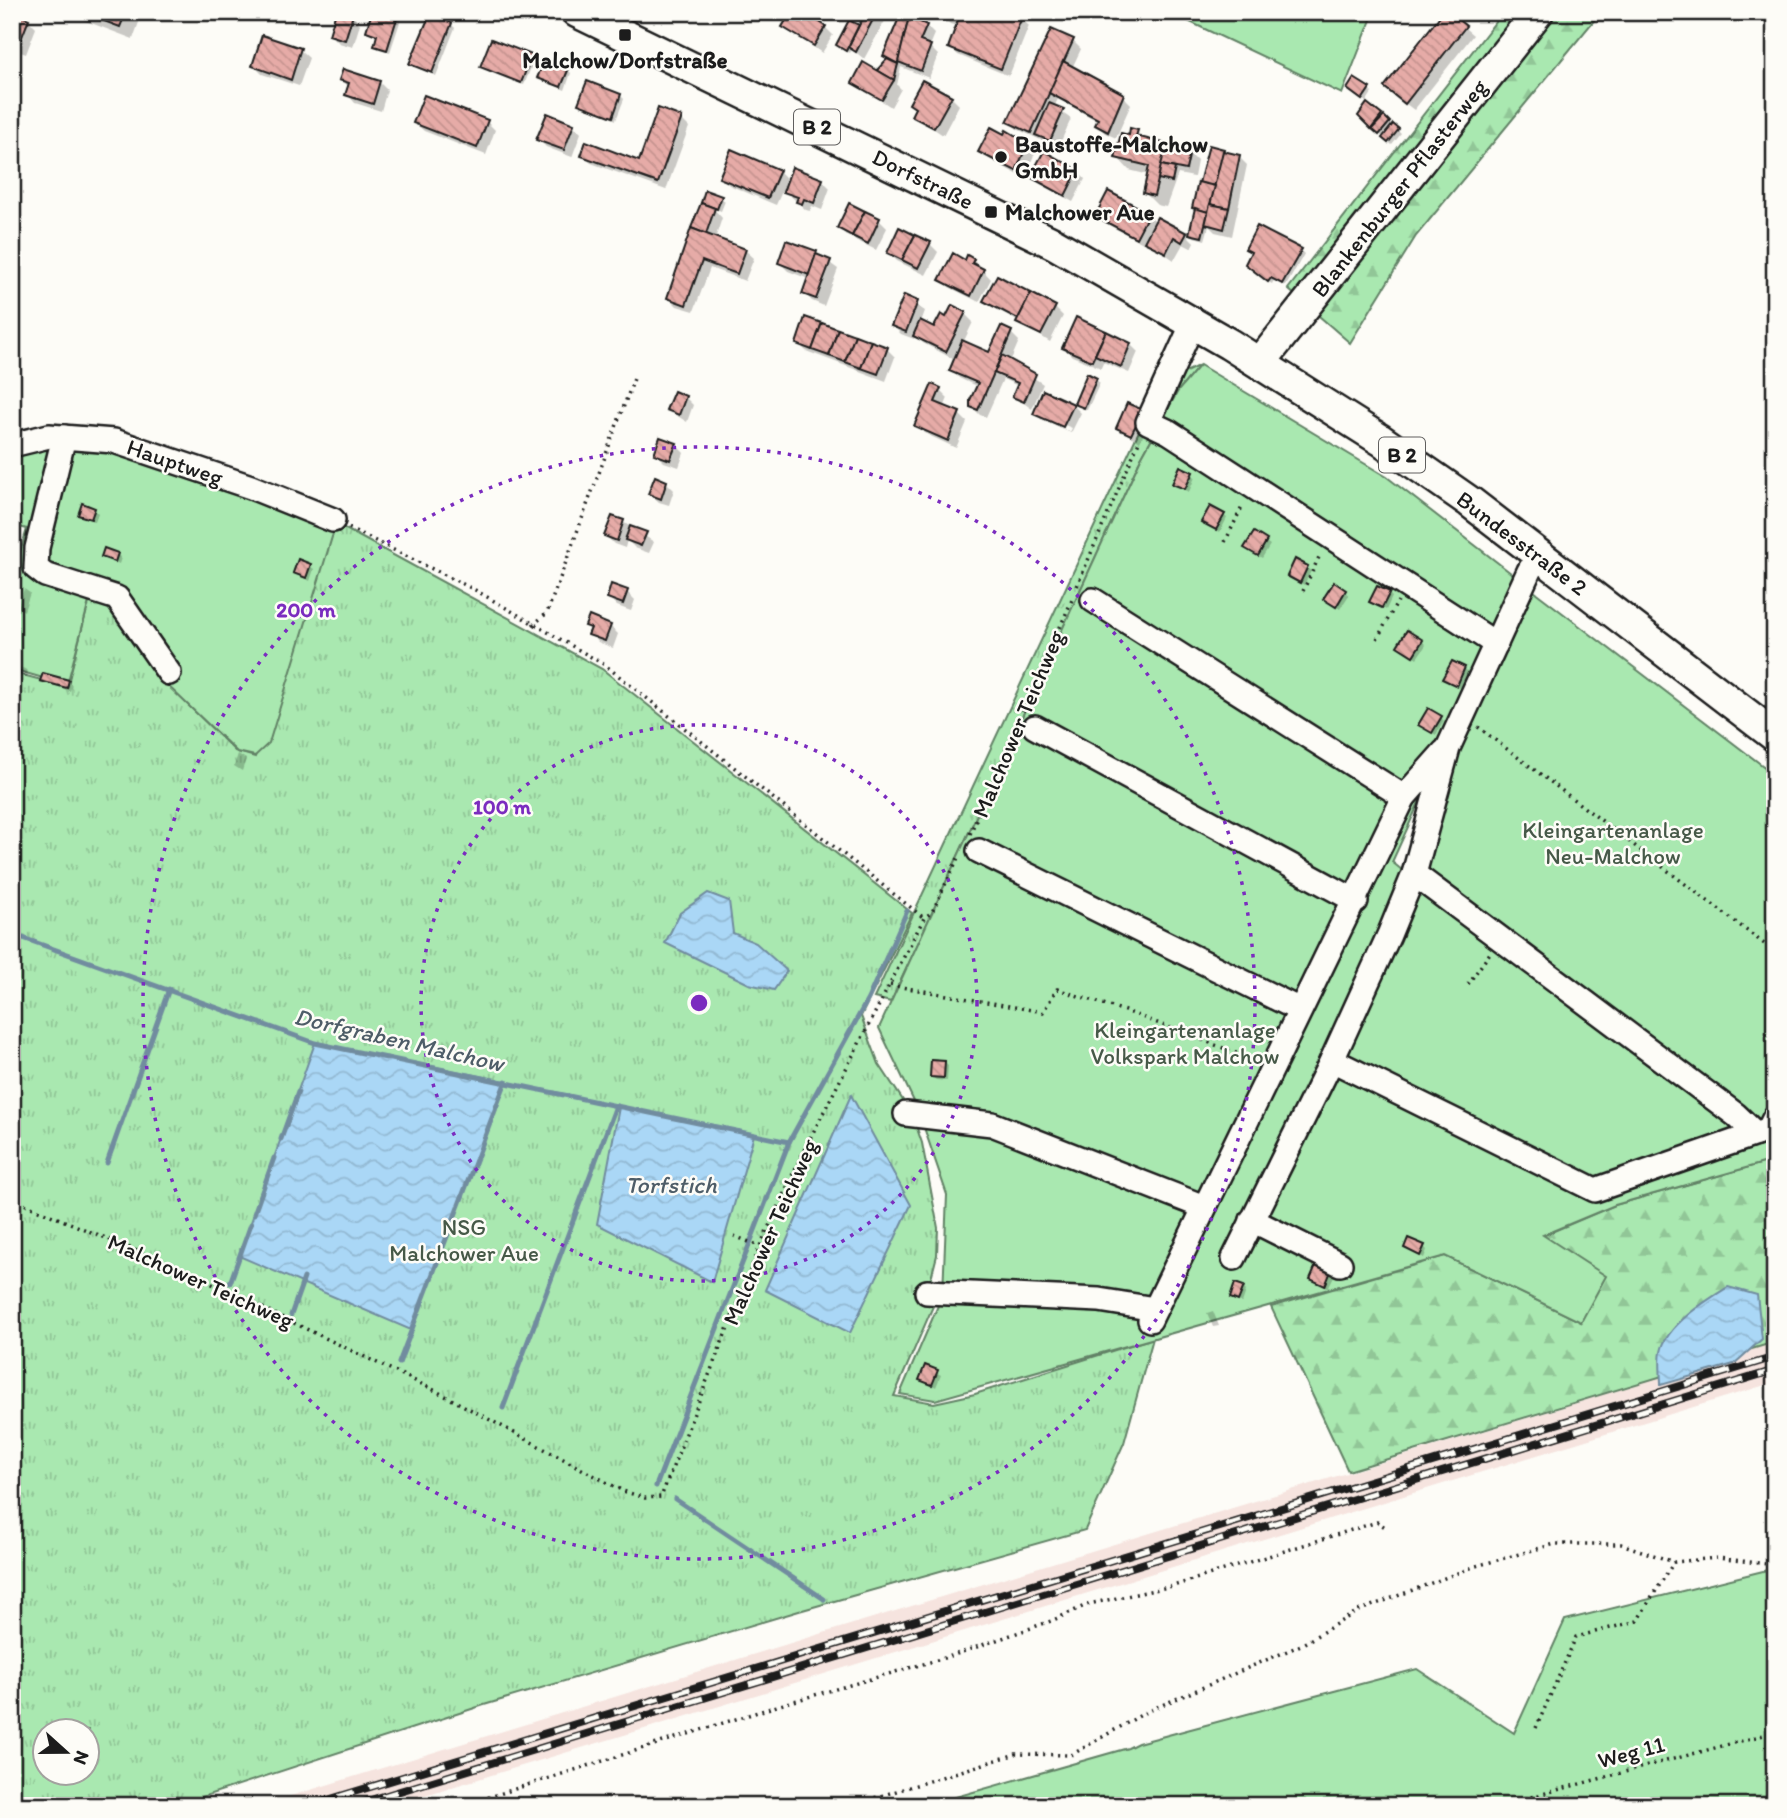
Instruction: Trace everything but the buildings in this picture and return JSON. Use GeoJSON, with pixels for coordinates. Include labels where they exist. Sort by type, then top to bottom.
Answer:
{"type":"FeatureCollection","features":[{"type":"Feature","properties":{"kind":"main road","name":"Dorfstraße"},"geometry":{"type":"LineString","coordinates":[[577,12],[1055,244],[1260,363]]}},
{"type":"Feature","properties":{"kind":"main road","name":"Blankenburger Pflasterweg"},"geometry":{"type":"LineString","coordinates":[[1260,363],[1538,12]]}},
{"type":"Feature","properties":{"kind":"main road","name":"Bundesstraße 2"},"geometry":{"type":"LineString","coordinates":[[1260,363],[1381,440],[1539,555],[1775,736]]}},
{"type":"Feature","properties":{"kind":"lane"},"geometry":{"type":"LineString","coordinates":[[1192,323],[1148,422],[1496,644]]}},
{"type":"Feature","properties":{"kind":"lane","name":"Hauptweg"},"geometry":{"type":"LineString","coordinates":[[12,445],[49,436],[114,441],[251,487],[333,520]]}},
{"type":"Feature","properties":{"kind":"lane"},"geometry":{"type":"LineString","coordinates":[[64,437],[37,548],[36,568],[44,575],[117,598],[169,673]]}},
{"type":"Feature","properties":{"kind":"lane"},"geometry":{"type":"LineString","coordinates":[[1234,1258],[1332,1060],[1413,874],[1448,748],[1539,555]]}},
{"type":"Feature","properties":{"kind":"lane"},"geometry":{"type":"LineString","coordinates":[[1093,600],[1404,797]]}},
{"type":"Feature","properties":{"kind":"lane"},"geometry":{"type":"LineString","coordinates":[[1035,727],[1356,901]]}},
{"type":"Feature","properties":{"kind":"lane"},"geometry":{"type":"LineString","coordinates":[[928,1292],[1099,1300],[1153,1314],[1300,1010],[1356,901],[1404,797],[1448,748]]}},
{"type":"Feature","properties":{"kind":"lane"},"geometry":{"type":"LineString","coordinates":[[968,850],[1300,1010]]}},
{"type":"Feature","properties":{"kind":"lane"},"geometry":{"type":"LineString","coordinates":[[1413,874],[1502,937],[1735,1115],[1756,1134]]}},
{"type":"Feature","properties":{"kind":"lane"},"geometry":{"type":"LineString","coordinates":[[1332,1060],[1595,1190],[1769,1129],[1775,1117]]}},
{"type":"Feature","properties":{"kind":"lane"},"geometry":{"type":"LineString","coordinates":[[906,1114],[992,1124],[1204,1207]]}},
{"type":"Feature","properties":{"kind":"lane"},"geometry":{"type":"LineString","coordinates":[[1252,1220],[1340,1264]]}},
{"type":"Feature","properties":{"kind":"path"},"geometry":{"type":"LineString","coordinates":[[535,626],[547,613],[635,376]]}},
{"type":"Feature","properties":{"kind":"path","name":"Malchower Teichweg"},"geometry":{"type":"LineString","coordinates":[[12,1199],[185,1271],[436,1391],[623,1491],[645,1498],[661,1497],[760,1246],[803,1152],[924,918],[932,912],[968,850],[1148,422]]}},
{"type":"Feature","properties":{"kind":"path"},"geometry":{"type":"LineString","coordinates":[[1225,542],[1252,487]]}},
{"type":"Feature","properties":{"kind":"path"},"geometry":{"type":"LineString","coordinates":[[333,520],[475,590],[605,665],[924,918]]}},
{"type":"Feature","properties":{"kind":"path"},"geometry":{"type":"LineString","coordinates":[[1303,591],[1329,537]]}},
{"type":"Feature","properties":{"kind":"path"},"geometry":{"type":"LineString","coordinates":[[1377,639],[1406,587]]}},
{"type":"Feature","properties":{"kind":"path"},"geometry":{"type":"LineString","coordinates":[[1461,719],[1482,730],[1775,952]]}},
{"type":"Feature","properties":{"kind":"path"},"geometry":{"type":"LineString","coordinates":[[1468,984],[1502,937]]}},
{"type":"Feature","properties":{"kind":"path"},"geometry":{"type":"LineString","coordinates":[[890,985],[1043,1012],[1057,989],[1131,1013],[1273,1067]]}},
{"type":"Feature","properties":{"kind":"path"},"geometry":{"type":"LineString","coordinates":[[733,1236],[760,1246]]}},
{"type":"Feature","properties":{"kind":"path"},"geometry":{"type":"LineString","coordinates":[[461,1806],[780,1704],[951,1656],[1051,1621],[1089,1604],[1173,1586],[1377,1522],[1387,1528]]}},
{"type":"Feature","properties":{"kind":"path"},"geometry":{"type":"LineString","coordinates":[[848,1806],[1016,1754],[1071,1755],[1148,1711],[1301,1645],[1358,1611],[1476,1566],[1555,1544],[1621,1544],[1674,1562],[1717,1558],[1775,1564]]}},
{"type":"Feature","properties":{"kind":"path"},"geometry":{"type":"LineString","coordinates":[[1536,1728],[1576,1637],[1637,1621],[1674,1562]]}},
{"type":"Feature","properties":{"kind":"path","name":"Weg 11"},"geometry":{"type":"LineString","coordinates":[[1497,1806],[1775,1732]]}},
{"type":"Feature","properties":{"kind":"shaded area"},"geometry":{"type":"Polygon","coordinates":[[[1775,1342],[1775,1382],[674,1720],[389,1806],[258,1806],[1775,1342]]]}},
{"type":"Feature","properties":{"kind":"green space"},"geometry":{"type":"Polygon","coordinates":[[[1169,12],[1374,12],[1342,94],[1169,12]]]}},
{"type":"Feature","properties":{"kind":"green space"},"geometry":{"type":"Polygon","coordinates":[[[1503,12],[1601,12],[1416,236],[1350,343],[1288,289],[1503,12]]]}},
{"type":"Feature","properties":{"kind":"green space"},"geometry":{"type":"Polygon","coordinates":[[[1200,365],[1178,391],[1141,458],[891,1002],[874,998],[1161,384],[1200,365]]]}},
{"type":"Feature","properties":{"kind":"green space","name":"Kleingartenanlage Volkspark Malchow"},"geometry":{"type":"Polygon","coordinates":[[[1200,365],[1387,477],[1520,580],[1392,862],[1418,883],[1451,754],[1526,585],[1775,775],[1775,1145],[1767,1162],[1615,1205],[1543,1235],[1606,1276],[1581,1322],[1445,1256],[935,1400],[900,1394],[943,1294],[947,1195],[918,1110],[879,1028],[1141,458],[1178,391],[1200,365]]]}},
{"type":"Feature","properties":{"kind":"green space"},"geometry":{"type":"Polygon","coordinates":[[[53,443],[135,454],[335,527],[269,743],[255,756],[237,752],[163,681],[111,608],[90,598],[67,685],[12,669],[12,578],[27,529],[12,525],[12,454],[53,443]]]}},
{"type":"Feature","properties":{"kind":"green space","name":"NSG Malchower Aue"},"geometry":{"type":"Polygon","coordinates":[[[342,527],[602,669],[912,913],[861,1016],[879,1064],[912,1114],[922,1143],[938,1228],[937,1255],[929,1286],[937,1297],[894,1396],[934,1403],[975,1394],[1153,1338],[1124,1443],[1085,1530],[799,1611],[484,1705],[174,1806],[12,1806],[12,672],[67,687],[90,598],[112,607],[161,678],[235,751],[255,757],[331,529],[342,527]]]}},
{"type":"Feature","properties":{"kind":"green space"},"geometry":{"type":"Polygon","coordinates":[[[1767,1162],[1775,1179],[1775,1342],[1348,1471],[1271,1307],[1445,1256],[1581,1322],[1542,1236],[1615,1205],[1767,1162]]]}},
{"type":"Feature","properties":{"kind":"green space"},"geometry":{"type":"Polygon","coordinates":[[[1775,1568],[1775,1806],[924,1806],[1138,1743],[1417,1669],[1514,1733],[1565,1620],[1775,1568]]]}},
{"type":"Feature","properties":{"kind":"water"},"geometry":{"type":"Polygon","coordinates":[[[708,893],[729,901],[733,933],[756,943],[787,971],[774,990],[749,984],[665,943],[680,913],[708,893]]]}},
{"type":"Feature","properties":{"kind":"water"},"geometry":{"type":"Polygon","coordinates":[[[315,1043],[506,1081],[411,1330],[239,1256],[315,1043]]]}},
{"type":"Feature","properties":{"kind":"water"},"geometry":{"type":"Polygon","coordinates":[[[851,1095],[911,1205],[850,1333],[765,1290],[851,1095]]]}},
{"type":"Feature","properties":{"kind":"water","name":"Torfstich"},"geometry":{"type":"Polygon","coordinates":[[[619,1107],[754,1135],[712,1282],[597,1224],[619,1107]]]}},
{"type":"Feature","properties":{"kind":"water"},"geometry":{"type":"Polygon","coordinates":[[[1728,1287],[1757,1295],[1762,1339],[1734,1364],[1661,1385],[1660,1364],[1664,1342],[1688,1314],[1728,1287]]]}},
{"type":"Feature","properties":{"kind":"waterway"},"geometry":{"type":"LineString","coordinates":[[656,1486],[789,1142],[868,999],[907,911]]}},
{"type":"Feature","properties":{"kind":"waterway","name":"Dorfgraben Malchow"},"geometry":{"type":"LineString","coordinates":[[12,934],[315,1043],[789,1142]]}},
{"type":"Feature","properties":{"kind":"waterway"},"geometry":{"type":"LineString","coordinates":[[107,1163],[169,989]]}},
{"type":"Feature","properties":{"kind":"waterway"},"geometry":{"type":"LineString","coordinates":[[399,1363],[506,1081]]}},
{"type":"Feature","properties":{"kind":"waterway"},"geometry":{"type":"LineString","coordinates":[[281,1139],[298,1092]]}},
{"type":"Feature","properties":{"kind":"waterway"},"geometry":{"type":"LineString","coordinates":[[503,1408],[616,1106]]}},
{"type":"Feature","properties":{"kind":"waterway"},"geometry":{"type":"LineString","coordinates":[[254,1214],[274,1158]]}},
{"type":"Feature","properties":{"kind":"waterway"},"geometry":{"type":"LineString","coordinates":[[230,1283],[251,1224]]}},
{"type":"Feature","properties":{"kind":"waterway"},"geometry":{"type":"LineString","coordinates":[[291,1315],[304,1278]]}},
{"type":"Feature","properties":{"kind":"waterway","name":"Dorfgraben Malchow"},"geometry":{"type":"LineString","coordinates":[[675,1499],[824,1599]]}},
{"type":"Feature","properties":{"kind":"railway"},"geometry":{"type":"LineString","coordinates":[[308,1806],[1775,1357]]}},
{"type":"Feature","properties":{"kind":"railway"},"geometry":{"type":"LineString","coordinates":[[351,1806],[1775,1370]]}},
{"type":"Feature","properties":{"kind":"place","name":"Malchow/Dorfstraße"},"geometry":{"type":"Point","coordinates":[625,35]}},
{"type":"Feature","properties":{"kind":"place","name":"Baustoffe-Malchow GmbH"},"geometry":{"type":"Point","coordinates":[1001,157]}},
{"type":"Feature","properties":{"kind":"place","name":"Malchower Aue"},"geometry":{"type":"Point","coordinates":[991,212]}},
{"type":"Feature","properties":{"kind":"park label","name":"Kleingartenanlage Neu-Malchow"},"geometry":{"type":"Point","coordinates":[1613,843]}}]}
